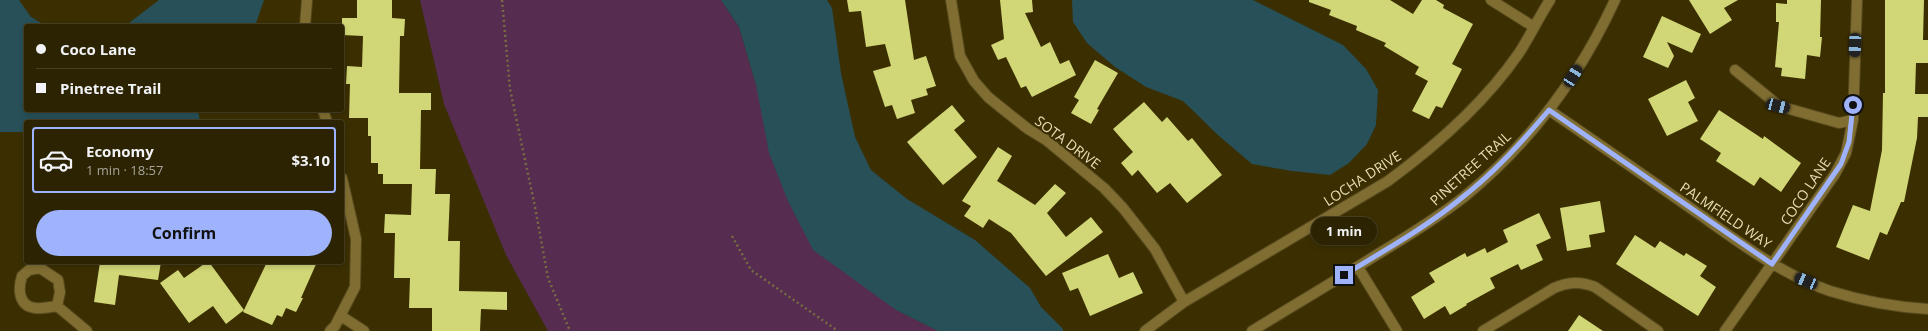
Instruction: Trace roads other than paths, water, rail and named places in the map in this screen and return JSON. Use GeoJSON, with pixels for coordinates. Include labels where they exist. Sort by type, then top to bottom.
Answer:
{"type":"FeatureCollection","features":[{"type":"Feature","properties":{"kind":"street"},"geometry":{"type":"LineString","coordinates":[[306,24],[308,0]]}},
{"type":"Feature","properties":{"kind":"street","name":"SOTA DRIVE"},"geometry":{"type":"LineString","coordinates":[[950,0],[960,56],[974,81],[988,97],[1028,129],[1046,140],[1104,188],[1123,208],[1155,249],[1184,302]]}},
{"type":"Feature","properties":{"kind":"street"},"geometry":{"type":"LineString","coordinates":[[1491,0],[1534,27]]}},
{"type":"Feature","properties":{"kind":"street","name":"LOCHA DRIVE"},"geometry":{"type":"LineString","coordinates":[[1145,331],[1184,302],[1388,181],[1417,159],[1484,96],[1519,52],[1550,0]]}},
{"type":"Feature","properties":{"kind":"street","name":"PINETREE TRAIL"},"geometry":{"type":"LineString","coordinates":[[1252,331],[1429,223],[1464,196],[1497,167],[1549,110],[1589,52],[1615,0]]}},
{"type":"Feature","properties":{"kind":"street","name":"COCO LANE"},"geometry":{"type":"LineString","coordinates":[[1725,331],[1841,164],[1849,142],[1852,120],[1857,0]]}},
{"type":"Feature","properties":{"kind":"street"},"geometry":{"type":"LineString","coordinates":[[1735,70],[1778,106],[1839,123],[1852,120]]}},
{"type":"Feature","properties":{"kind":"street","name":"PALMFIELD WAY"},"geometry":{"type":"LineString","coordinates":[[1549,110],[1772,264],[1794,276],[1829,290],[1878,303],[1928,309]]}},
{"type":"Feature","properties":{"kind":"street"},"geometry":{"type":"LineString","coordinates":[[330,331],[336,326],[355,287],[356,239],[344,187]]}},
{"type":"Feature","properties":{"kind":"street"},"geometry":{"type":"LineString","coordinates":[[1358,267],[1397,331]]}},
{"type":"Feature","properties":{"kind":"street"},"geometry":{"type":"LineString","coordinates":[[57,306],[60,292],[58,280],[40,268],[29,270],[22,276],[19,292],[22,300],[28,306],[35,308],[57,306],[87,331]]}},
{"type":"Feature","properties":{"kind":"street"},"geometry":{"type":"LineString","coordinates":[[1483,331],[1554,288],[1575,282],[1595,288],[1658,331]]}},
{"type":"Feature","properties":{"kind":"street"},"geometry":{"type":"LineString","coordinates":[[341,316],[364,331]]}},
{"type":"Feature","properties":{"kind":"water"},"geometry":{"type":"Polygon","coordinates":[[[0,0],[19,0],[31,17],[43,24],[24,24],[24,112],[198,112],[200,120],[24,120],[24,132],[0,132],[0,0]]]}},
{"type":"Feature","properties":{"kind":"water"},"geometry":{"type":"Polygon","coordinates":[[[159,0],[264,0],[256,24],[128,24],[159,0]]]}},
{"type":"Feature","properties":{"kind":"water"},"geometry":{"type":"Polygon","coordinates":[[[721,0],[827,0],[832,8],[841,73],[855,137],[871,170],[907,199],[975,240],[1030,288],[1041,307],[1063,329],[1063,331],[938,331],[896,310],[813,250],[788,201],[769,153],[756,85],[739,27],[721,0]]]}},
{"type":"Feature","properties":{"kind":"water"},"geometry":{"type":"Polygon","coordinates":[[[1072,0],[1253,0],[1343,45],[1366,69],[1378,90],[1376,125],[1367,144],[1349,163],[1330,175],[1292,171],[1252,164],[1219,136],[1183,101],[1146,87],[1115,67],[1087,43],[1073,22],[1072,0]]]}}]}
